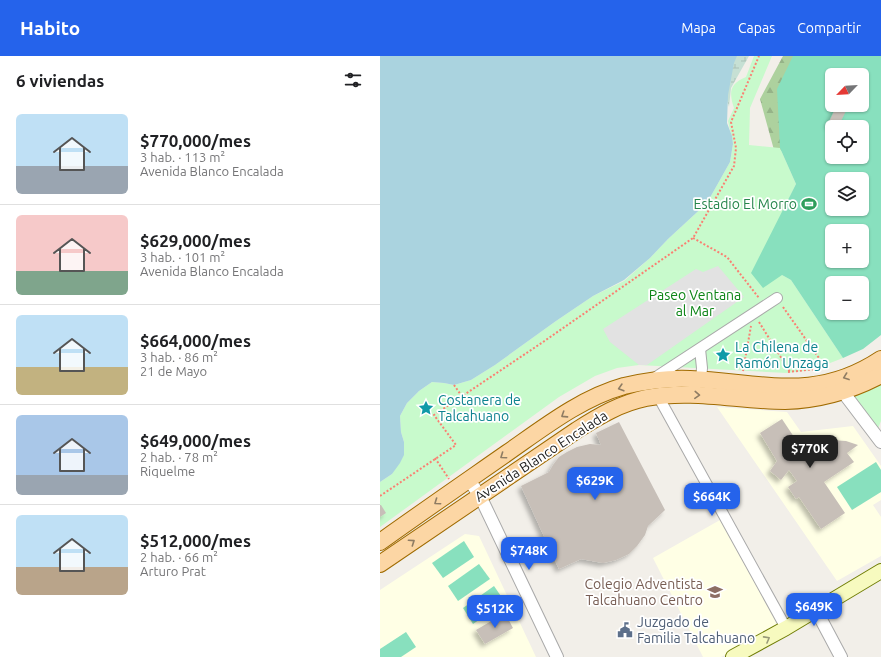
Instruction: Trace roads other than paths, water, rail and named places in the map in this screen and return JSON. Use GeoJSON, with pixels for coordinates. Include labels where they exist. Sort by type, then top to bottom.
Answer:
{"type":"FeatureCollection","features":[{"type":"Feature","properties":{"kind":"main road","name":"Avenida Blanco Encalada"},"geometry":{"type":"LineString","coordinates":[[380,564],[577,430],[603,414],[632,402],[658,396],[695,395],[784,401],[814,398],[839,386],[862,370],[881,360]]}},
{"type":"Feature","properties":{"kind":"main road","name":"Avenida Blanco Encalada"},"geometry":{"type":"LineString","coordinates":[[380,542],[536,433],[579,405],[624,386],[678,378],[785,388],[839,386],[881,375]]}},
{"type":"Feature","properties":{"kind":"main road"},"geometry":{"type":"LineString","coordinates":[[733,657],[786,628],[881,571]]}},
{"type":"Feature","properties":{"kind":"street"},"geometry":{"type":"LineString","coordinates":[[650,381],[776,298]]}},
{"type":"Feature","properties":{"kind":"street"},"geometry":{"type":"LineString","coordinates":[[700,349],[702,368],[701,379]]}},
{"type":"Feature","properties":{"kind":"street"},"geometry":{"type":"LineString","coordinates":[[839,386],[881,441]]}},
{"type":"Feature","properties":{"kind":"street"},"geometry":{"type":"LineString","coordinates":[[658,396],[786,628]]}},
{"type":"Feature","properties":{"kind":"street"},"geometry":{"type":"LineString","coordinates":[[469,480],[480,496],[557,657]]}},
{"type":"Feature","properties":{"kind":"street"},"geometry":{"type":"LineString","coordinates":[[816,610],[841,657]]}},
{"type":"Feature","properties":{"kind":"water"},"geometry":{"type":"Polygon","coordinates":[[[380,56],[737,56],[734,63],[728,95],[727,123],[732,136],[733,144],[730,162],[707,203],[650,258],[624,280],[593,296],[495,365],[471,380],[454,385],[432,382],[419,391],[407,403],[400,416],[401,432],[404,442],[404,455],[392,474],[380,482],[380,56]]]}},
{"type":"Feature","properties":{"kind":"place","name":"Estadio El Morro"},"geometry":{"type":"Point","coordinates":[809,204]}},
{"type":"Feature","properties":{"kind":"place","name":"La Chilena de Ramón Unzaga"},"geometry":{"type":"Point","coordinates":[723,355]}},
{"type":"Feature","properties":{"kind":"place","name":"Costanera de Talcahuano"},"geometry":{"type":"Point","coordinates":[426,408]}},
{"type":"Feature","properties":{"kind":"place","name":"Colegio Adventista Talcahuano Centro"},"geometry":{"type":"Point","coordinates":[715,592]}},
{"type":"Feature","properties":{"kind":"place","name":"Juzgado de Familia Talcahuano"},"geometry":{"type":"Point","coordinates":[625,630]}},
{"type":"Feature","properties":{"kind":"park label","name":"Paseo Ventana al Mar"},"geometry":{"type":"Point","coordinates":[695,304]}}]}
